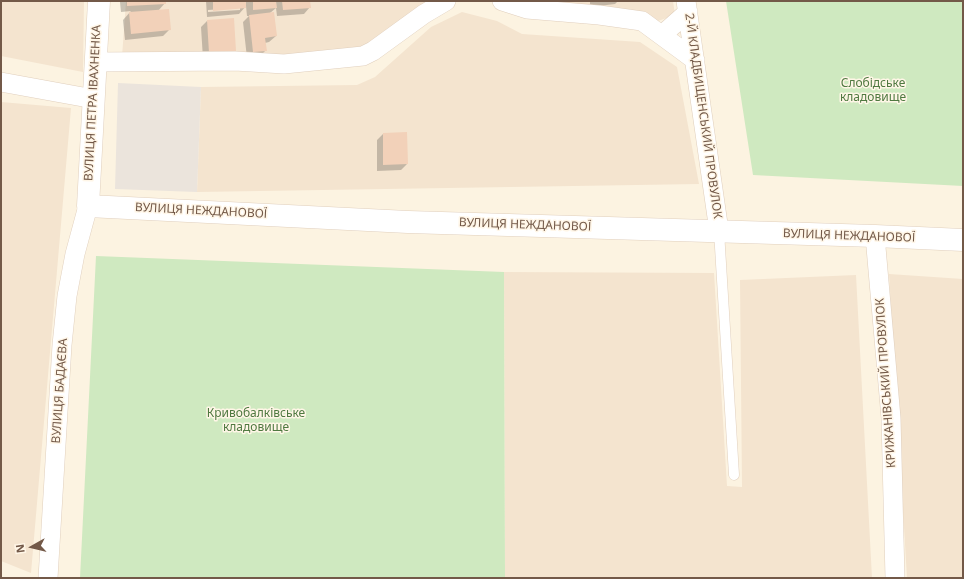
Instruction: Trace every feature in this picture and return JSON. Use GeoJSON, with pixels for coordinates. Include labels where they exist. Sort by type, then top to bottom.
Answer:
{"type":"FeatureCollection","features":[{"type":"Feature","properties":{"kind":"street","name":"ВУЛИЦЯ ПЕТРА ІВАХНЕНКА"},"geometry":{"type":"LineString","coordinates":[[88,206],[99,1]]}},
{"type":"Feature","properties":{"kind":"street"},"geometry":{"type":"LineString","coordinates":[[96,62],[235,61],[284,64],[363,56],[373,51],[424,14],[446,1]]}},
{"type":"Feature","properties":{"kind":"street"},"geometry":{"type":"LineString","coordinates":[[502,1],[527,9],[600,15],[642,21],[695,60]]}},
{"type":"Feature","properties":{"kind":"street"},"geometry":{"type":"LineString","coordinates":[[662,35],[687,6]]}},
{"type":"Feature","properties":{"kind":"street","name":"2-Й КЛАДБИЩЕНСЬКИЙ ПРОВУЛОК"},"geometry":{"type":"LineString","coordinates":[[687,6],[719,231]]}},
{"type":"Feature","properties":{"kind":"street"},"geometry":{"type":"LineString","coordinates":[[1,82],[94,99]]}},
{"type":"Feature","properties":{"kind":"street","name":"ВУЛИЦЯ НЕЖДАНОВОЇ"},"geometry":{"type":"LineString","coordinates":[[88,206],[408,222],[963,240]]}},
{"type":"Feature","properties":{"kind":"street","name":"ВУЛИЦЯ БАДАЄВА"},"geometry":{"type":"LineString","coordinates":[[48,578],[62,345],[67,296],[75,254],[88,206]]}},
{"type":"Feature","properties":{"kind":"street","name":"КРИЖАНІВСЬКИЙ ПРОВУЛОК"},"geometry":{"type":"LineString","coordinates":[[875,236],[891,418],[895,578]]}},
{"type":"Feature","properties":{"kind":"lane"},"geometry":{"type":"LineString","coordinates":[[719,231],[734,475]]}},
{"type":"Feature","properties":{"kind":"shaded area"},"geometry":{"type":"Polygon","coordinates":[[[1,1],[84,1],[83,72],[1,56],[1,1]]]}},
{"type":"Feature","properties":{"kind":"shaded area"},"geometry":{"type":"Polygon","coordinates":[[[126,1],[435,1],[363,48],[303,58],[122,57],[126,1]]]}},
{"type":"Feature","properties":{"kind":"shaded area"},"geometry":{"type":"Polygon","coordinates":[[[525,1],[673,1],[675,15],[658,21],[525,1]]]}},
{"type":"Feature","properties":{"kind":"shaded area"},"geometry":{"type":"Polygon","coordinates":[[[462,12],[497,21],[522,34],[640,42],[677,67],[699,184],[197,192],[201,87],[357,85],[375,77],[431,27],[462,12]]]}},
{"type":"Feature","properties":{"kind":"shaded area"},"geometry":{"type":"Polygon","coordinates":[[[118,83],[201,87],[197,192],[115,189],[118,83]]]}},
{"type":"Feature","properties":{"kind":"shaded area"},"geometry":{"type":"Polygon","coordinates":[[[1,102],[71,108],[31,573],[1,561],[1,102]]]}},
{"type":"Feature","properties":{"kind":"shaded area"},"geometry":{"type":"Polygon","coordinates":[[[504,272],[714,273],[727,486],[742,487],[740,280],[856,275],[872,578],[505,578],[504,272]]]}},
{"type":"Feature","properties":{"kind":"shaded area"},"geometry":{"type":"Polygon","coordinates":[[[889,274],[963,279],[963,578],[907,578],[889,274]]]}},
{"type":"Feature","properties":{"kind":"green space","name":"Слобідське кладовище"},"geometry":{"type":"Polygon","coordinates":[[[726,1],[963,1],[963,186],[753,175],[726,1]]]}},
{"type":"Feature","properties":{"kind":"green space","name":"Кривобалківське кладовище"},"geometry":{"type":"Polygon","coordinates":[[[96,256],[504,272],[505,578],[80,578],[96,256]]]}},
{"type":"Feature","properties":{"kind":"building"},"geometry":{"type":"Polygon","coordinates":[[[127,1],[166,1],[166,4],[127,6],[127,1]]]}},
{"type":"Feature","properties":{"kind":"building"},"geometry":{"type":"Polygon","coordinates":[[[213,1],[246,1],[246,8],[213,11],[213,1]]]}},
{"type":"Feature","properties":{"kind":"building"},"geometry":{"type":"Polygon","coordinates":[[[253,1],[276,1],[277,8],[253,10],[253,1]]]}},
{"type":"Feature","properties":{"kind":"building"},"geometry":{"type":"Polygon","coordinates":[[[282,1],[310,1],[311,8],[283,10],[282,1]]]}},
{"type":"Feature","properties":{"kind":"building"},"geometry":{"type":"Polygon","coordinates":[[[169,9],[171,30],[131,34],[129,12],[169,9]]]}},
{"type":"Feature","properties":{"kind":"building"},"geometry":{"type":"Polygon","coordinates":[[[274,12],[277,36],[265,38],[267,51],[253,52],[249,15],[274,12]]]}},
{"type":"Feature","properties":{"kind":"building"},"geometry":{"type":"Polygon","coordinates":[[[234,18],[236,51],[209,53],[207,20],[234,18]]]}},
{"type":"Feature","properties":{"kind":"building"},"geometry":{"type":"Polygon","coordinates":[[[407,132],[408,164],[383,165],[383,133],[407,132]]]}}]}
